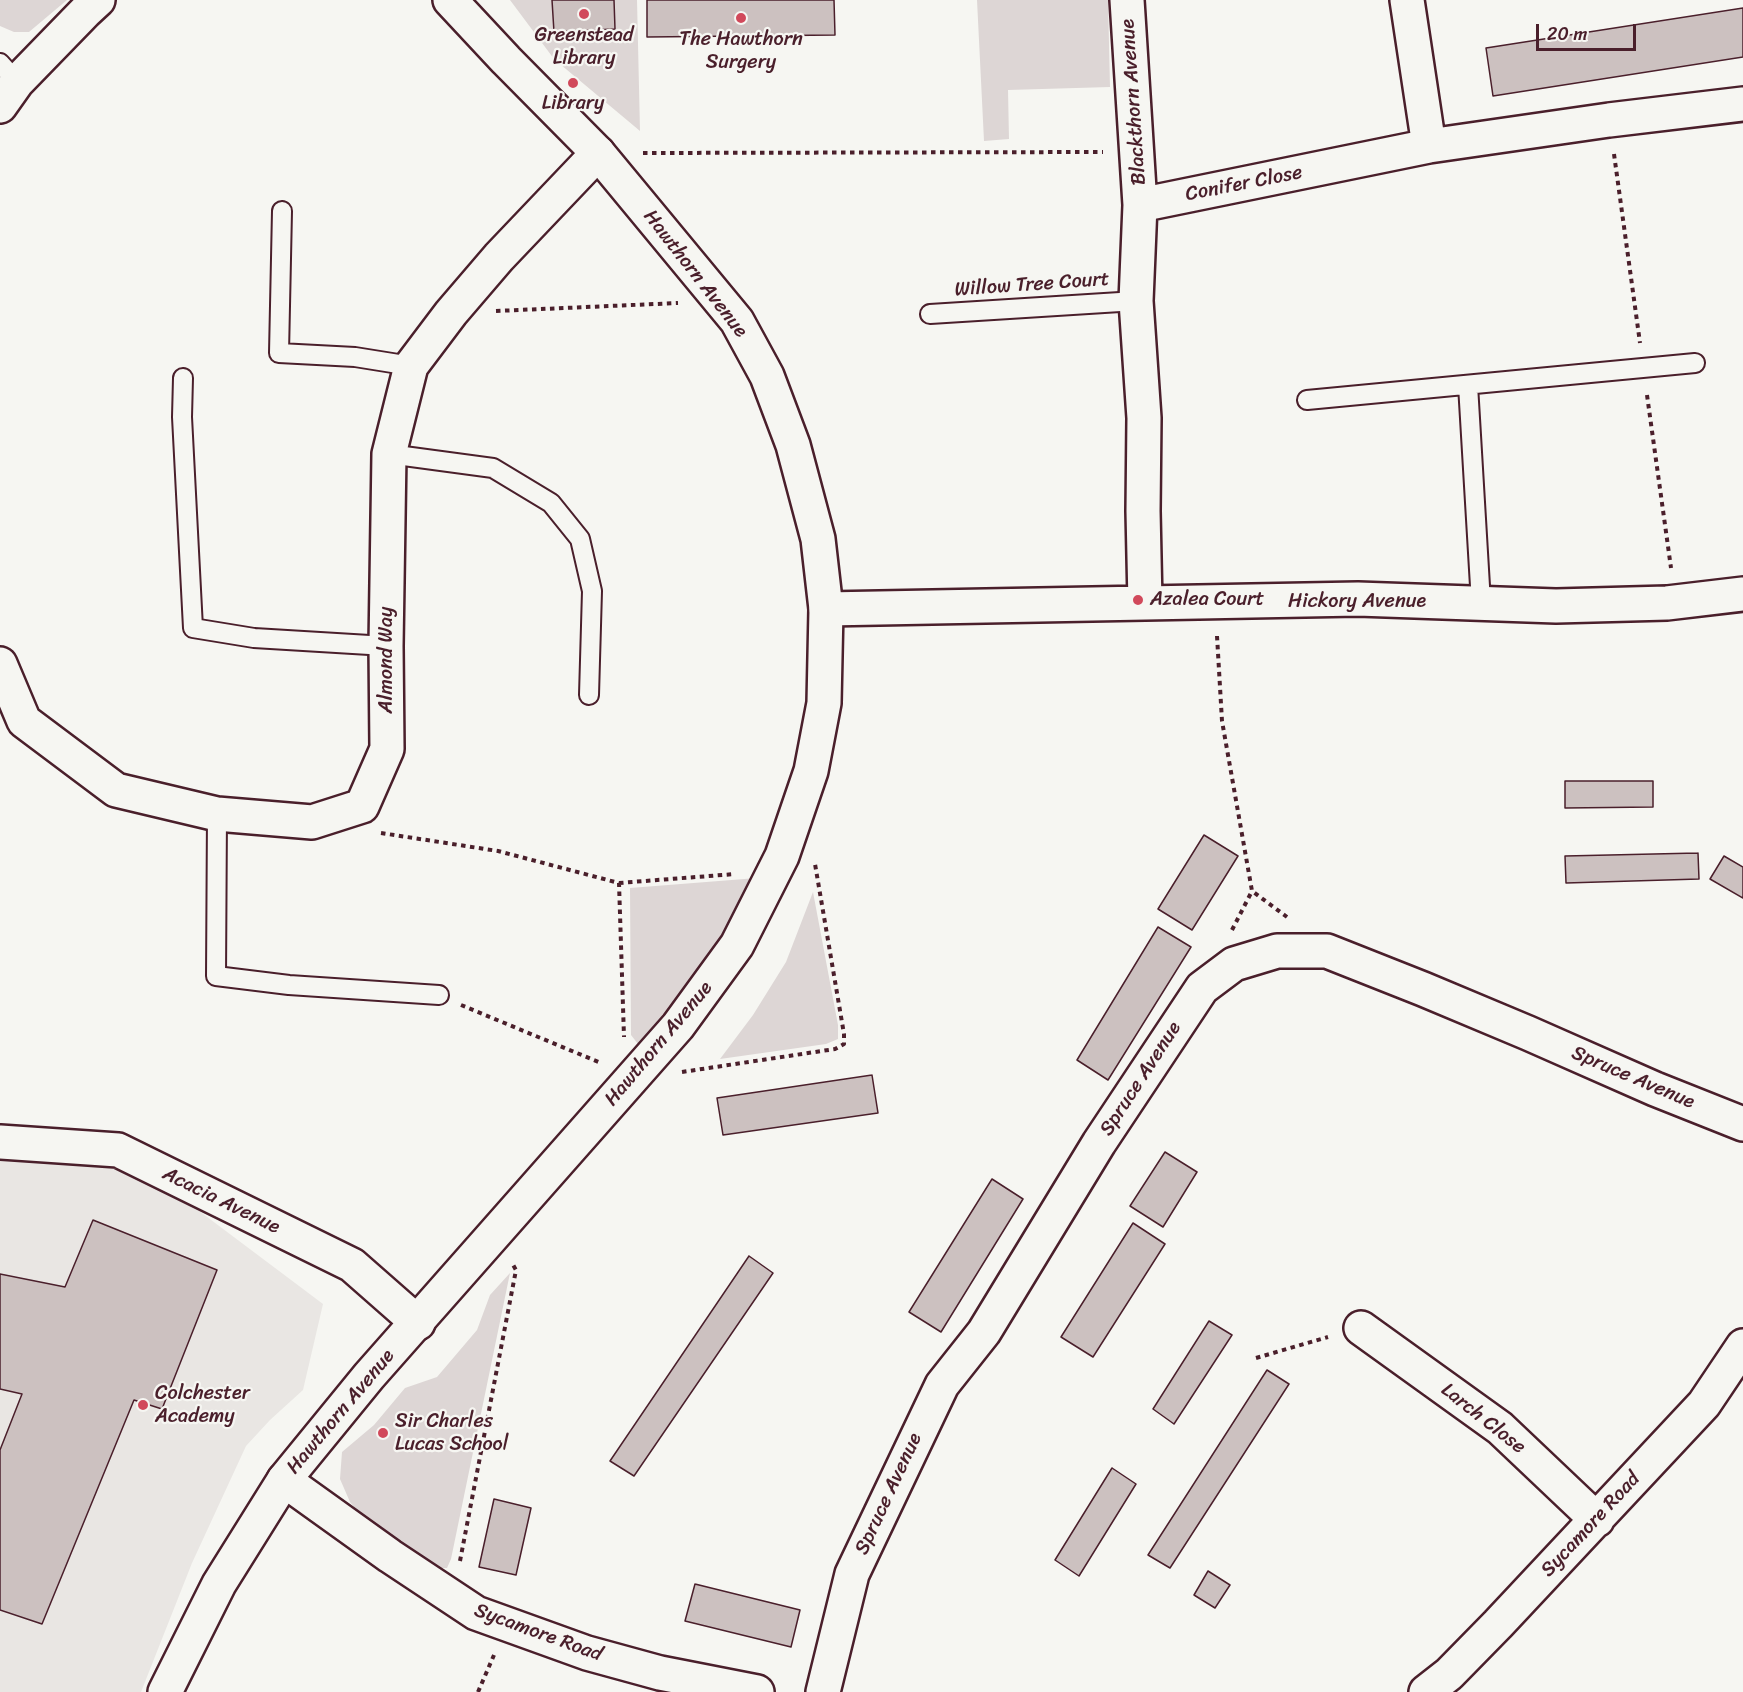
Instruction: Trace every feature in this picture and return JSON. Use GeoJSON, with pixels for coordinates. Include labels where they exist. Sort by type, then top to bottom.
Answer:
{"type":"FeatureCollection","features":[{"type":"Feature","properties":{"kind":"street"},"geometry":{"type":"LineString","coordinates":[[6,84],[98,0]]}},
{"type":"Feature","properties":{"kind":"street","name":"Hawthorn Avenue"},"geometry":{"type":"LineString","coordinates":[[165,1692],[219,1584],[284,1480],[369,1377],[496,1234],[627,1079],[678,1026],[737,945],[775,870],[791,830],[811,771],[824,703],[826,609],[818,539],[793,445],[767,376],[737,321],[598,153],[450,0]]}},
{"type":"Feature","properties":{"kind":"street","name":"Blackthorn Avenue"},"geometry":{"type":"LineString","coordinates":[[1127,0],[1140,205]]}},
{"type":"Feature","properties":{"kind":"street"},"geometry":{"type":"LineString","coordinates":[[1407,0],[1429,146]]}},
{"type":"Feature","properties":{"kind":"street","name":"Conifer Close"},"geometry":{"type":"LineString","coordinates":[[1140,205],[1429,146],[1743,104]]}},
{"type":"Feature","properties":{"kind":"street","name":"Almond Way"},"geometry":{"type":"LineString","coordinates":[[0,664],[24,721],[116,790],[217,814],[312,822],[362,807],[387,749],[389,454],[411,366],[451,313],[499,257],[598,153]]}},
{"type":"Feature","properties":{"kind":"street"},"geometry":{"type":"LineString","coordinates":[[1140,205],[1136,301],[1144,418],[1145,603]]}},
{"type":"Feature","properties":{"kind":"street","name":"Hickory Avenue"},"geometry":{"type":"LineString","coordinates":[[826,609],[1358,600],[1556,606],[1667,603],[1743,594]]}},
{"type":"Feature","properties":{"kind":"street","name":"Spruce Avenue"},"geometry":{"type":"LineString","coordinates":[[823,1692],[852,1574],[942,1385],[984,1332],[1099,1143],[1202,988],[1234,964],[1277,951],[1327,951],[1743,1124]]}},
{"type":"Feature","properties":{"kind":"street","name":"Acacia Avenue"},"geometry":{"type":"LineString","coordinates":[[0,1142],[118,1150],[352,1265],[418,1323]]}},
{"type":"Feature","properties":{"kind":"street","name":"Larch Close"},"geometry":{"type":"LineString","coordinates":[[1361,1328],[1500,1428],[1597,1520]]}},
{"type":"Feature","properties":{"kind":"street","name":"Sycamore Road"},"geometry":{"type":"LineString","coordinates":[[1446,1686],[1704,1404],[1743,1346]]}},
{"type":"Feature","properties":{"kind":"street","name":"Sycamore Road"},"geometry":{"type":"LineString","coordinates":[[284,1480],[390,1556],[476,1613],[658,1682],[757,1692]]}},
{"type":"Feature","properties":{"kind":"lane"},"geometry":{"type":"LineString","coordinates":[[282,211],[279,353],[355,357],[411,366]]}},
{"type":"Feature","properties":{"kind":"lane","name":"Willow Tree Court"},"geometry":{"type":"LineString","coordinates":[[930,314],[1136,301]]}},
{"type":"Feature","properties":{"kind":"lane"},"geometry":{"type":"LineString","coordinates":[[1307,400],[1695,363]]}},
{"type":"Feature","properties":{"kind":"lane"},"geometry":{"type":"LineString","coordinates":[[183,378],[182,417],[193,628],[254,638],[386,646]]}},
{"type":"Feature","properties":{"kind":"lane"},"geometry":{"type":"LineString","coordinates":[[1468,385],[1481,603]]}},
{"type":"Feature","properties":{"kind":"lane"},"geometry":{"type":"LineString","coordinates":[[389,454],[493,468],[551,503],[580,539],[592,591],[589,695]]}},
{"type":"Feature","properties":{"kind":"lane"},"geometry":{"type":"LineString","coordinates":[[217,814],[216,976],[289,986],[439,995]]}},
{"type":"Feature","properties":{"kind":"path"},"geometry":{"type":"LineString","coordinates":[[598,153],[1137,152]]}},
{"type":"Feature","properties":{"kind":"path"},"geometry":{"type":"LineString","coordinates":[[451,313],[720,301]]}},
{"type":"Feature","properties":{"kind":"path"},"geometry":{"type":"LineString","coordinates":[[1215,602],[1222,721],[1252,891],[1288,917]]}},
{"type":"Feature","properties":{"kind":"path"},"geometry":{"type":"LineString","coordinates":[[439,995],[627,1079],[835,1049],[844,1044],[844,1034],[812,842],[791,830]]}},
{"type":"Feature","properties":{"kind":"path"},"geometry":{"type":"LineString","coordinates":[[370,831],[498,851],[619,883],[775,870]]}},
{"type":"Feature","properties":{"kind":"path"},"geometry":{"type":"LineString","coordinates":[[619,883],[627,1079]]}},
{"type":"Feature","properties":{"kind":"path"},"geometry":{"type":"LineString","coordinates":[[453,1598],[516,1270],[496,1234]]}},
{"type":"Feature","properties":{"kind":"path"},"geometry":{"type":"LineString","coordinates":[[1256,1358],[1361,1328]]}},
{"type":"Feature","properties":{"kind":"shaded area"},"geometry":{"type":"Polygon","coordinates":[[[0,0],[67,0],[29,32],[14,32],[0,26],[0,0]]]}},
{"type":"Feature","properties":{"kind":"shaded area"},"geometry":{"type":"Polygon","coordinates":[[[510,0],[637,0],[640,131],[554,59],[510,0]]]}},
{"type":"Feature","properties":{"kind":"shaded area"},"geometry":{"type":"Polygon","coordinates":[[[977,0],[1108,0],[1110,87],[1008,90],[1009,139],[984,141],[977,0]]]}},
{"type":"Feature","properties":{"kind":"shaded area"},"geometry":{"type":"Polygon","coordinates":[[[757,878],[691,991],[638,1044],[631,1035],[630,888],[757,878]]]}},
{"type":"Feature","properties":{"kind":"shaded area"},"geometry":{"type":"Polygon","coordinates":[[[813,892],[838,1025],[838,1039],[826,1044],[720,1059],[753,1015],[786,962],[813,892]]]}},
{"type":"Feature","properties":{"kind":"shaded area","name":"Colchester Academy"},"geometry":{"type":"Polygon","coordinates":[[[0,1142],[118,1150],[323,1304],[303,1390],[246,1446],[192,1563],[141,1692],[0,1692],[0,1142]]]}},
{"type":"Feature","properties":{"kind":"shaded area"},"geometry":{"type":"Polygon","coordinates":[[[510,1273],[451,1559],[447,1568],[436,1568],[366,1521],[350,1502],[340,1479],[342,1452],[374,1425],[405,1388],[437,1377],[477,1330],[490,1295],[510,1273]]]}},
{"type":"Feature","properties":{"kind":"building","name":"Greenstead Library"},"geometry":{"type":"Polygon","coordinates":[[[552,0],[614,0],[615,29],[554,32],[552,0]]]}},
{"type":"Feature","properties":{"kind":"building","name":"The Hawthorn Surgery"},"geometry":{"type":"Polygon","coordinates":[[[647,0],[834,0],[835,35],[647,37],[647,0]]]}},
{"type":"Feature","properties":{"kind":"building"},"geometry":{"type":"Polygon","coordinates":[[[1743,8],[1743,57],[1493,96],[1486,48],[1743,8]]]}},
{"type":"Feature","properties":{"kind":"building"},"geometry":{"type":"Polygon","coordinates":[[[1565,781],[1653,781],[1653,807],[1565,808],[1565,781]]]}},
{"type":"Feature","properties":{"kind":"building"},"geometry":{"type":"Polygon","coordinates":[[[1204,835],[1238,856],[1192,930],[1158,909],[1204,835]]]}},
{"type":"Feature","properties":{"kind":"building"},"geometry":{"type":"Polygon","coordinates":[[[1698,853],[1699,879],[1566,883],[1565,856],[1698,853]]]}},
{"type":"Feature","properties":{"kind":"building"},"geometry":{"type":"Polygon","coordinates":[[[1724,856],[1743,867],[1743,898],[1710,879],[1724,856]]]}},
{"type":"Feature","properties":{"kind":"building"},"geometry":{"type":"Polygon","coordinates":[[[1158,927],[1191,947],[1108,1080],[1077,1060],[1158,927]]]}},
{"type":"Feature","properties":{"kind":"building"},"geometry":{"type":"Polygon","coordinates":[[[872,1075],[878,1113],[723,1135],[717,1098],[872,1075]]]}},
{"type":"Feature","properties":{"kind":"building"},"geometry":{"type":"Polygon","coordinates":[[[1165,1152],[1197,1172],[1163,1227],[1130,1206],[1165,1152]]]}},
{"type":"Feature","properties":{"kind":"building"},"geometry":{"type":"Polygon","coordinates":[[[992,1179],[1023,1199],[941,1332],[909,1312],[992,1179]]]}},
{"type":"Feature","properties":{"kind":"building"},"geometry":{"type":"Polygon","coordinates":[[[93,1220],[217,1270],[162,1409],[134,1400],[42,1624],[0,1610],[0,1450],[22,1394],[0,1389],[0,1274],[65,1287],[93,1220]]]}},
{"type":"Feature","properties":{"kind":"building"},"geometry":{"type":"Polygon","coordinates":[[[1133,1223],[1165,1244],[1093,1357],[1061,1337],[1133,1223]]]}},
{"type":"Feature","properties":{"kind":"building"},"geometry":{"type":"Polygon","coordinates":[[[749,1256],[773,1273],[634,1476],[610,1461],[749,1256]]]}},
{"type":"Feature","properties":{"kind":"building"},"geometry":{"type":"Polygon","coordinates":[[[1209,1321],[1232,1335],[1174,1424],[1153,1409],[1209,1321]]]}},
{"type":"Feature","properties":{"kind":"building"},"geometry":{"type":"Polygon","coordinates":[[[1267,1370],[1289,1384],[1170,1568],[1148,1555],[1267,1370]]]}},
{"type":"Feature","properties":{"kind":"building"},"geometry":{"type":"Polygon","coordinates":[[[1112,1468],[1136,1484],[1079,1576],[1055,1560],[1112,1468]]]}},
{"type":"Feature","properties":{"kind":"building"},"geometry":{"type":"Polygon","coordinates":[[[494,1499],[531,1508],[516,1575],[479,1567],[494,1499]]]}},
{"type":"Feature","properties":{"kind":"building"},"geometry":{"type":"Polygon","coordinates":[[[1208,1571],[1230,1585],[1215,1608],[1194,1595],[1208,1571]]]}},
{"type":"Feature","properties":{"kind":"building"},"geometry":{"type":"Polygon","coordinates":[[[695,1584],[800,1610],[791,1647],[685,1621],[695,1584]]]}},
{"type":"Feature","properties":{"kind":"place","name":"Greenstead Library"},"geometry":{"type":"Point","coordinates":[584,14]}},
{"type":"Feature","properties":{"kind":"place","name":"The Hawthorn Surgery"},"geometry":{"type":"Point","coordinates":[741,18]}},
{"type":"Feature","properties":{"kind":"place","name":"Library"},"geometry":{"type":"Point","coordinates":[573,83]}},
{"type":"Feature","properties":{"kind":"place","name":"Azalea Court"},"geometry":{"type":"Point","coordinates":[1138,600]}},
{"type":"Feature","properties":{"kind":"place","name":"Colchester Academy"},"geometry":{"type":"Point","coordinates":[143,1405]}},
{"type":"Feature","properties":{"kind":"place","name":"Sir Charles Lucas School"},"geometry":{"type":"Point","coordinates":[383,1433]}}]}
